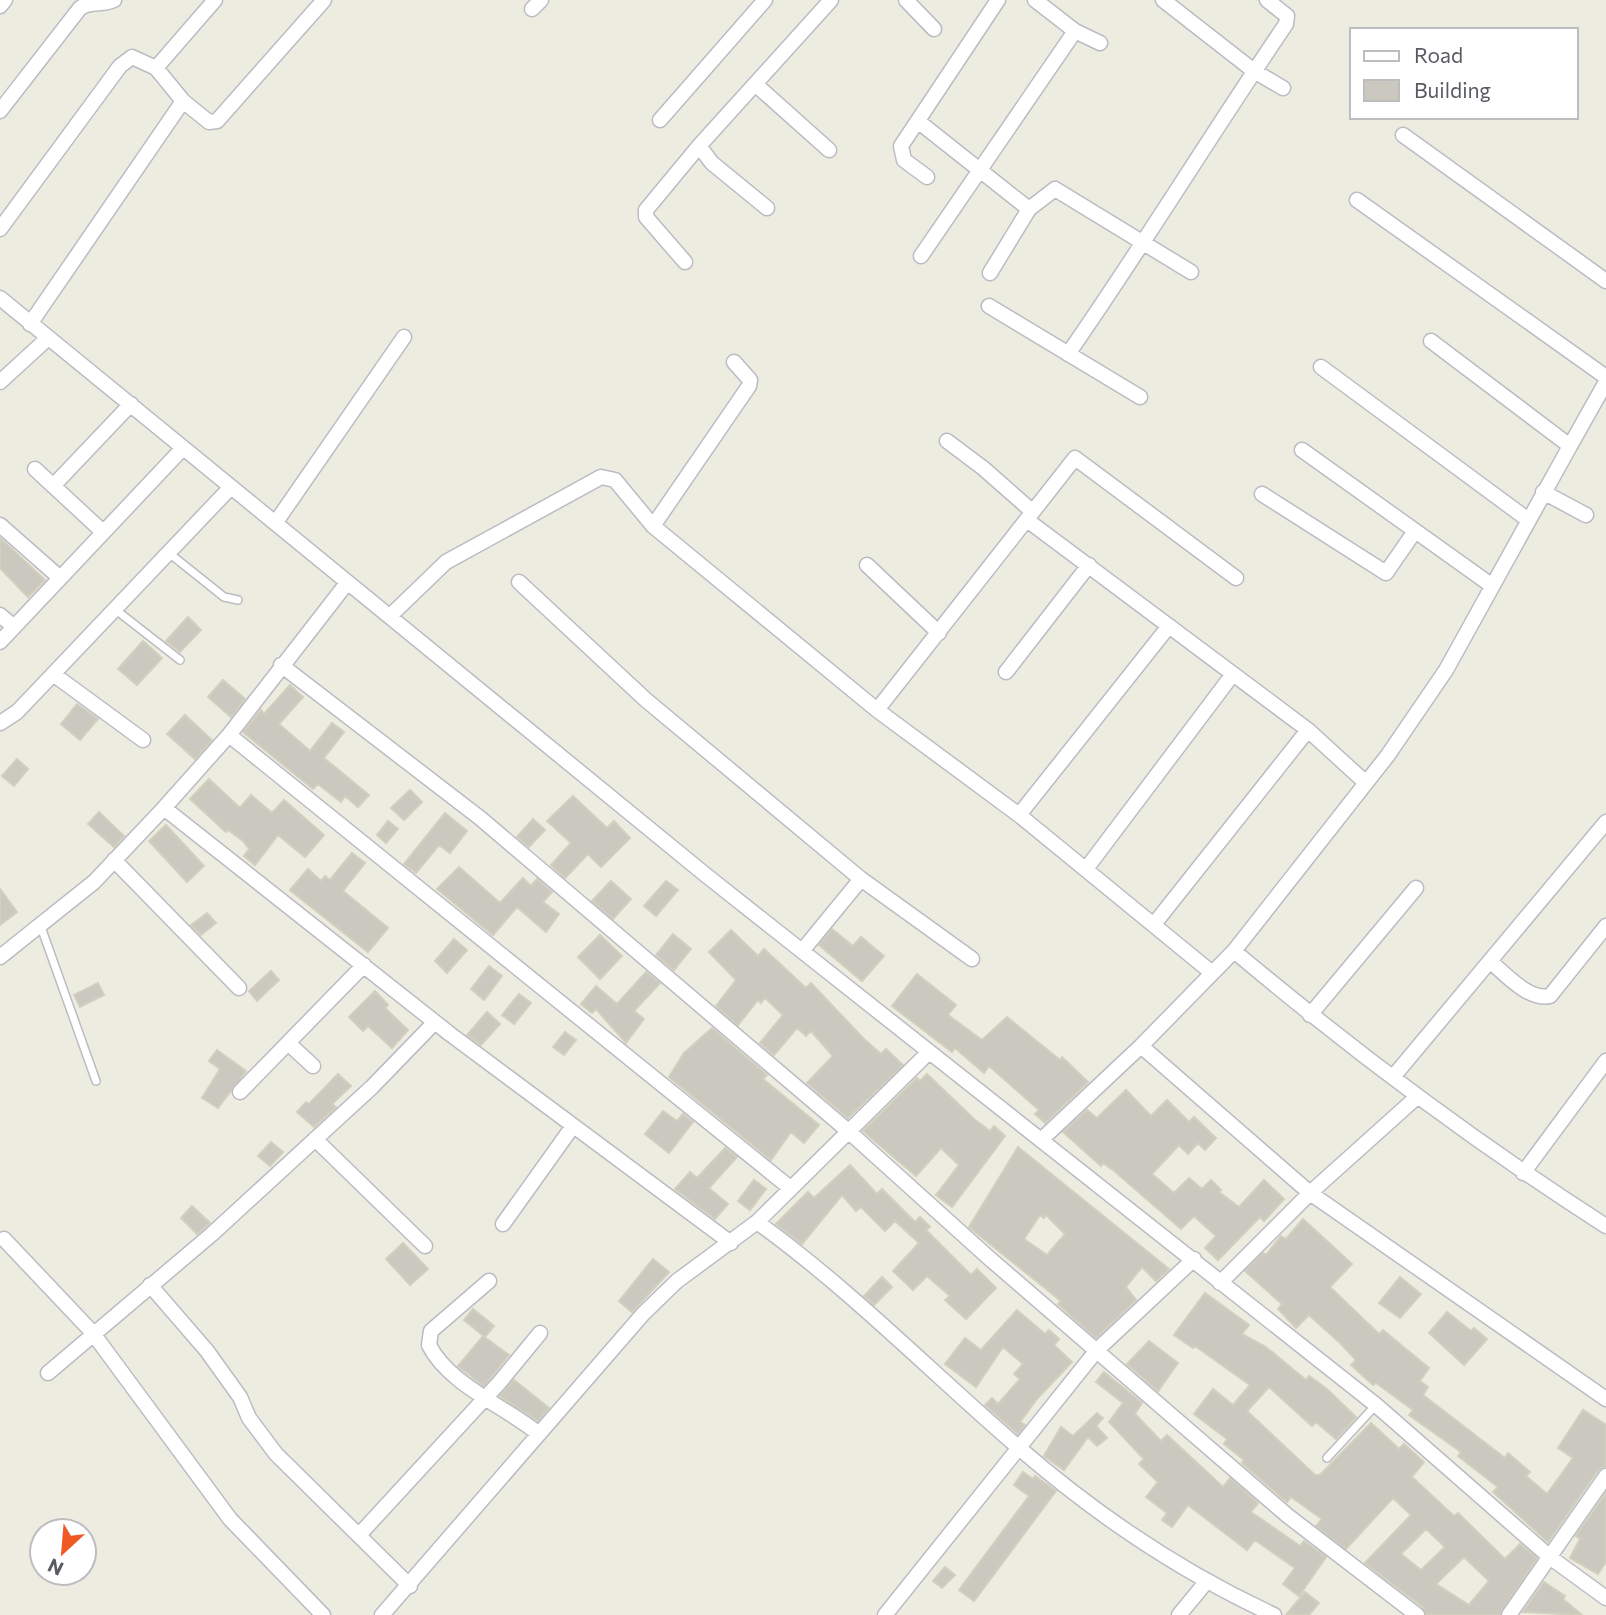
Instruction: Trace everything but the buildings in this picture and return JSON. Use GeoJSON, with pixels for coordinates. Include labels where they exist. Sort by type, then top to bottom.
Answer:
{"type":"FeatureCollection","features":[{"type":"Feature","properties":{"kind":"street"},"geometry":{"type":"LineString","coordinates":[[0,6],[5,0]]}},
{"type":"Feature","properties":{"kind":"street"},"geometry":{"type":"LineString","coordinates":[[0,111],[80,8],[89,1],[108,3],[114,0]]}},
{"type":"Feature","properties":{"kind":"street"},"geometry":{"type":"LineString","coordinates":[[156,68],[215,0]]}},
{"type":"Feature","properties":{"kind":"street"},"geometry":{"type":"LineString","coordinates":[[0,229],[120,66],[132,57],[156,68],[183,101],[209,122],[217,121],[226,114],[324,0]]}},
{"type":"Feature","properties":{"kind":"street"},"geometry":{"type":"LineString","coordinates":[[660,120],[765,0]]}},
{"type":"Feature","properties":{"kind":"street"},"geometry":{"type":"LineString","coordinates":[[685,262],[646,217],[646,210],[699,146],[831,0]]}},
{"type":"Feature","properties":{"kind":"street"},"geometry":{"type":"LineString","coordinates":[[906,0],[934,29]]}},
{"type":"Feature","properties":{"kind":"street"},"geometry":{"type":"LineString","coordinates":[[927,177],[904,160],[900,154],[901,146],[998,0]]}},
{"type":"Feature","properties":{"kind":"street"},"geometry":{"type":"LineString","coordinates":[[1035,0],[1075,31],[1100,43]]}},
{"type":"Feature","properties":{"kind":"street"},"geometry":{"type":"LineString","coordinates":[[1163,0],[1254,71],[1283,89]]}},
{"type":"Feature","properties":{"kind":"street"},"geometry":{"type":"LineString","coordinates":[[1068,354],[1145,243],[1286,24],[1287,16],[1267,0]]}},
{"type":"Feature","properties":{"kind":"street"},"geometry":{"type":"LineString","coordinates":[[921,256],[1075,31]]}},
{"type":"Feature","properties":{"kind":"street"},"geometry":{"type":"LineString","coordinates":[[755,84],[829,150]]}},
{"type":"Feature","properties":{"kind":"street"},"geometry":{"type":"LineString","coordinates":[[30,324],[183,101]]}},
{"type":"Feature","properties":{"kind":"street"},"geometry":{"type":"LineString","coordinates":[[919,121],[1029,209]]}},
{"type":"Feature","properties":{"kind":"street"},"geometry":{"type":"LineString","coordinates":[[1403,135],[1606,281]]}},
{"type":"Feature","properties":{"kind":"street"},"geometry":{"type":"LineString","coordinates":[[699,146],[712,163],[767,208]]}},
{"type":"Feature","properties":{"kind":"street"},"geometry":{"type":"LineString","coordinates":[[990,273],[1029,209],[1055,189],[1191,272]]}},
{"type":"Feature","properties":{"kind":"street"},"geometry":{"type":"LineString","coordinates":[[1357,200],[1606,377]]}},
{"type":"Feature","properties":{"kind":"street"},"geometry":{"type":"LineString","coordinates":[[0,298],[47,339],[131,404],[347,583],[802,951],[1376,1405],[1550,1558],[1606,1598]]}},
{"type":"Feature","properties":{"kind":"street"},"geometry":{"type":"LineString","coordinates":[[989,306],[1140,397]]}},
{"type":"Feature","properties":{"kind":"street"},"geometry":{"type":"LineString","coordinates":[[275,522],[404,337]]}},
{"type":"Feature","properties":{"kind":"street"},"geometry":{"type":"LineString","coordinates":[[0,382],[47,339]]}},
{"type":"Feature","properties":{"kind":"street"},"geometry":{"type":"LineString","coordinates":[[1431,341],[1570,446]]}},
{"type":"Feature","properties":{"kind":"street"},"geometry":{"type":"LineString","coordinates":[[653,526],[749,386],[750,380],[734,362]]}},
{"type":"Feature","properties":{"kind":"street"},"geometry":{"type":"LineString","coordinates":[[1321,367],[1527,519]]}},
{"type":"Feature","properties":{"kind":"street"},"geometry":{"type":"LineString","coordinates":[[1042,1139],[1141,1046],[1234,951],[1366,783],[1446,670],[1527,519],[1606,382]]}},
{"type":"Feature","properties":{"kind":"street"},"geometry":{"type":"LineString","coordinates":[[53,486],[131,404]]}},
{"type":"Feature","properties":{"kind":"street"},"geometry":{"type":"LineString","coordinates":[[947,441],[1089,565],[1308,730],[1366,783]]}},
{"type":"Feature","properties":{"kind":"street"},"geometry":{"type":"LineString","coordinates":[[0,642],[183,449]]}},
{"type":"Feature","properties":{"kind":"street"},"geometry":{"type":"LineString","coordinates":[[1302,450],[1491,585]]}},
{"type":"Feature","properties":{"kind":"street"},"geometry":{"type":"LineString","coordinates":[[877,710],[1071,460],[1079,459],[1236,578]]}},
{"type":"Feature","properties":{"kind":"street"},"geometry":{"type":"LineString","coordinates":[[35,469],[103,532]]}},
{"type":"Feature","properties":{"kind":"street"},"geometry":{"type":"LineString","coordinates":[[390,616],[446,562],[601,477],[614,480],[653,526],[877,710],[1019,815],[1155,923],[1211,972]]}},
{"type":"Feature","properties":{"kind":"street"},"geometry":{"type":"LineString","coordinates":[[0,723],[17,712],[231,487]]}},
{"type":"Feature","properties":{"kind":"street"},"geometry":{"type":"LineString","coordinates":[[1543,492],[1586,515]]}},
{"type":"Feature","properties":{"kind":"street"},"geometry":{"type":"LineString","coordinates":[[1262,494],[1386,573],[1415,531]]}},
{"type":"Feature","properties":{"kind":"street"},"geometry":{"type":"LineString","coordinates":[[0,525],[59,577]]}},
{"type":"Feature","properties":{"kind":"street"},"geometry":{"type":"LineString","coordinates":[[867,565],[939,633]]}},
{"type":"Feature","properties":{"kind":"street"},"geometry":{"type":"LineString","coordinates":[[1006,672],[1089,565]]}},
{"type":"Feature","properties":{"kind":"street"},"geometry":{"type":"LineString","coordinates":[[519,582],[646,700],[861,879],[972,959]]}},
{"type":"Feature","properties":{"kind":"street"},"geometry":{"type":"LineString","coordinates":[[2,951],[41,928],[114,860],[164,807],[229,735],[347,583]]}},
{"type":"Feature","properties":{"kind":"street"},"geometry":{"type":"LineString","coordinates":[[0,615],[14,627]]}},
{"type":"Feature","properties":{"kind":"street"},"geometry":{"type":"LineString","coordinates":[[1019,815],[1169,626]]}},
{"type":"Feature","properties":{"kind":"street"},"geometry":{"type":"LineString","coordinates":[[281,666],[480,818],[847,1130],[1288,1517],[1417,1615]]}},
{"type":"Feature","properties":{"kind":"street"},"geometry":{"type":"LineString","coordinates":[[53,674],[143,740]]}},
{"type":"Feature","properties":{"kind":"street"},"geometry":{"type":"LineString","coordinates":[[1086,869],[1233,674]]}},
{"type":"Feature","properties":{"kind":"street"},"geometry":{"type":"LineString","coordinates":[[1155,923],[1308,730]]}},
{"type":"Feature","properties":{"kind":"street"},"geometry":{"type":"LineString","coordinates":[[229,735],[789,1187]]}},
{"type":"Feature","properties":{"kind":"street"},"geometry":{"type":"LineString","coordinates":[[164,807],[435,1021],[730,1243]]}},
{"type":"Feature","properties":{"kind":"street"},"geometry":{"type":"LineString","coordinates":[[1393,1077],[1606,822]]}},
{"type":"Feature","properties":{"kind":"street"},"geometry":{"type":"LineString","coordinates":[[114,860],[239,988]]}},
{"type":"Feature","properties":{"kind":"street"},"geometry":{"type":"LineString","coordinates":[[802,951],[861,879]]}},
{"type":"Feature","properties":{"kind":"street"},"geometry":{"type":"LineString","coordinates":[[1310,1014],[1416,888]]}},
{"type":"Feature","properties":{"kind":"street"},"geometry":{"type":"LineString","coordinates":[[1490,961],[1530,992],[1539,996],[1550,996],[1606,926]]}},
{"type":"Feature","properties":{"kind":"street"},"geometry":{"type":"LineString","coordinates":[[1234,951],[1310,1014],[1522,1173],[1606,1226]]}},
{"type":"Feature","properties":{"kind":"street"},"geometry":{"type":"LineString","coordinates":[[240,1092],[364,965]]}},
{"type":"Feature","properties":{"kind":"street"},"geometry":{"type":"LineString","coordinates":[[48,1373],[92,1332],[212,1234],[372,1087],[435,1021]]}},
{"type":"Feature","properties":{"kind":"street"},"geometry":{"type":"LineString","coordinates":[[288,1043],[313,1066]]}},
{"type":"Feature","properties":{"kind":"street"},"geometry":{"type":"LineString","coordinates":[[1141,1046],[1310,1193],[1606,1399]]}},
{"type":"Feature","properties":{"kind":"street"},"geometry":{"type":"LineString","coordinates":[[382,1615],[410,1586],[643,1314],[677,1281],[757,1222],[789,1187],[929,1052]]}},
{"type":"Feature","properties":{"kind":"street"},"geometry":{"type":"LineString","coordinates":[[1522,1173],[1606,1061]]}},
{"type":"Feature","properties":{"kind":"street"},"geometry":{"type":"LineString","coordinates":[[1220,1283],[1310,1193],[1418,1096]]}},
{"type":"Feature","properties":{"kind":"street"},"geometry":{"type":"LineString","coordinates":[[503,1224],[573,1126]]}},
{"type":"Feature","properties":{"kind":"street"},"geometry":{"type":"LineString","coordinates":[[315,1139],[425,1246]]}},
{"type":"Feature","properties":{"kind":"street"},"geometry":{"type":"LineString","coordinates":[[757,1222],[802,1255],[1018,1448],[1124,1530],[1208,1581],[1271,1615]]}},
{"type":"Feature","properties":{"kind":"street"},"geometry":{"type":"LineString","coordinates":[[4,1238],[92,1332],[205,1481],[230,1519],[323,1615]]}},
{"type":"Feature","properties":{"kind":"street"},"geometry":{"type":"LineString","coordinates":[[885,1615],[1097,1350],[1194,1259]]}},
{"type":"Feature","properties":{"kind":"street"},"geometry":{"type":"LineString","coordinates":[[489,1281],[431,1331],[428,1339],[432,1350],[462,1382],[539,1434]]}},
{"type":"Feature","properties":{"kind":"street"},"geometry":{"type":"LineString","coordinates":[[150,1285],[213,1360],[240,1397],[249,1418],[276,1454],[410,1586]]}},
{"type":"Feature","properties":{"kind":"street"},"geometry":{"type":"LineString","coordinates":[[359,1535],[540,1333]]}},
{"type":"Feature","properties":{"kind":"street"},"geometry":{"type":"LineString","coordinates":[[1509,1615],[1606,1476]]}},
{"type":"Feature","properties":{"kind":"street"},"geometry":{"type":"LineString","coordinates":[[1179,1615],[1208,1581]]}},
{"type":"Feature","properties":{"kind":"lane"},"geometry":{"type":"LineString","coordinates":[[169,553],[224,597],[238,600]]}},
{"type":"Feature","properties":{"kind":"lane"},"geometry":{"type":"LineString","coordinates":[[116,610],[180,660]]}},
{"type":"Feature","properties":{"kind":"lane"},"geometry":{"type":"LineString","coordinates":[[41,928],[96,1081]]}},
{"type":"Feature","properties":{"kind":"lane"},"geometry":{"type":"LineString","coordinates":[[1327,1458],[1376,1405]]}}]}
